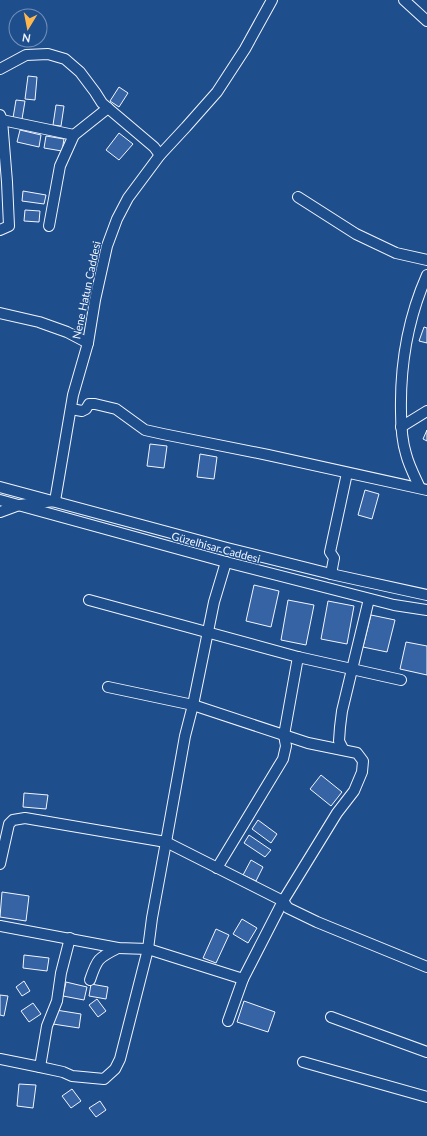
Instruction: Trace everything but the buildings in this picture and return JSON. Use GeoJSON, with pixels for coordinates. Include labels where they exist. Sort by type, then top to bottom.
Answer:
{"type":"FeatureCollection","features":[{"type":"Feature","properties":{"kind":"street","name":"Nene Hatun Caddesi"},"geometry":{"type":"LineString","coordinates":[[55,501],[73,395],[88,343],[95,300],[107,246],[117,219],[128,198],[160,155],[217,92],[245,49],[272,0]]}},
{"type":"Feature","properties":{"kind":"street"},"geometry":{"type":"LineString","coordinates":[[404,0],[427,22]]}},
{"type":"Feature","properties":{"kind":"street"},"geometry":{"type":"LineString","coordinates":[[0,69],[26,55],[48,54],[64,59],[80,72],[96,92],[102,103],[154,147],[160,155]]}},
{"type":"Feature","properties":{"kind":"street"},"geometry":{"type":"LineString","coordinates":[[49,226],[60,166],[74,135],[108,108]]}},
{"type":"Feature","properties":{"kind":"street"},"geometry":{"type":"LineString","coordinates":[[0,230],[9,226],[7,182],[1,117],[74,135]]}},
{"type":"Feature","properties":{"kind":"street"},"geometry":{"type":"LineString","coordinates":[[298,197],[356,234],[396,253],[427,260]]}},
{"type":"Feature","properties":{"kind":"street"},"geometry":{"type":"LineString","coordinates":[[424,489],[412,470],[405,454],[401,427],[401,400],[402,368],[409,328],[419,294],[427,275]]}},
{"type":"Feature","properties":{"kind":"street"},"geometry":{"type":"LineString","coordinates":[[0,313],[39,322],[67,332],[88,343]]}},
{"type":"Feature","properties":{"kind":"street"},"geometry":{"type":"LineString","coordinates":[[71,409],[82,411],[86,409],[89,404],[103,406],[116,409],[145,430],[424,489]]}},
{"type":"Feature","properties":{"kind":"street"},"geometry":{"type":"LineString","coordinates":[[401,427],[427,411]]}},
{"type":"Feature","properties":{"kind":"street"},"geometry":{"type":"LineString","coordinates":[[331,574],[334,558],[330,552],[347,473]]}},
{"type":"Feature","properties":{"kind":"street","name":"Güzelhisar Caddesi"},"geometry":{"type":"LineString","coordinates":[[0,487],[226,548],[331,574],[427,595]]}},
{"type":"Feature","properties":{"kind":"street","name":"Güzelhisar Caddesi"},"geometry":{"type":"LineString","coordinates":[[0,500],[226,562],[394,605],[427,610]]}},
{"type":"Feature","properties":{"kind":"street"},"geometry":{"type":"LineString","coordinates":[[0,512],[19,505],[55,501]]}},
{"type":"Feature","properties":{"kind":"street"},"geometry":{"type":"LineString","coordinates":[[0,1059],[63,1072],[82,1078],[104,1079],[116,1069],[120,1059],[148,949],[152,918],[185,736],[214,602],[226,562]]}},
{"type":"Feature","properties":{"kind":"street"},"geometry":{"type":"LineString","coordinates":[[343,750],[339,741],[342,711],[370,599]]}},
{"type":"Feature","properties":{"kind":"street"},"geometry":{"type":"LineString","coordinates":[[89,600],[298,657],[401,680]]}},
{"type":"Feature","properties":{"kind":"street"},"geometry":{"type":"LineString","coordinates":[[217,868],[283,759],[286,746],[284,735],[298,657]]}},
{"type":"Feature","properties":{"kind":"street"},"geometry":{"type":"LineString","coordinates":[[108,687],[192,705],[308,743],[357,753],[362,761],[362,772],[354,791],[337,813],[283,901],[243,979],[228,1021]]}},
{"type":"Feature","properties":{"kind":"street"},"geometry":{"type":"LineString","coordinates":[[0,864],[9,824],[12,820],[25,818],[166,842],[283,901],[288,908],[317,922],[427,967]]}},
{"type":"Feature","properties":{"kind":"street"},"geometry":{"type":"LineString","coordinates":[[0,926],[118,948],[148,949],[243,979]]}},
{"type":"Feature","properties":{"kind":"street"},"geometry":{"type":"LineString","coordinates":[[40,1067],[48,1026],[56,1001],[70,938]]}},
{"type":"Feature","properties":{"kind":"street"},"geometry":{"type":"LineString","coordinates":[[90,980],[96,963],[104,955],[118,948]]}},
{"type":"Feature","properties":{"kind":"street"},"geometry":{"type":"LineString","coordinates":[[331,1017],[427,1052]]}},
{"type":"Feature","properties":{"kind":"street"},"geometry":{"type":"LineString","coordinates":[[303,1062],[427,1097]]}}]}
